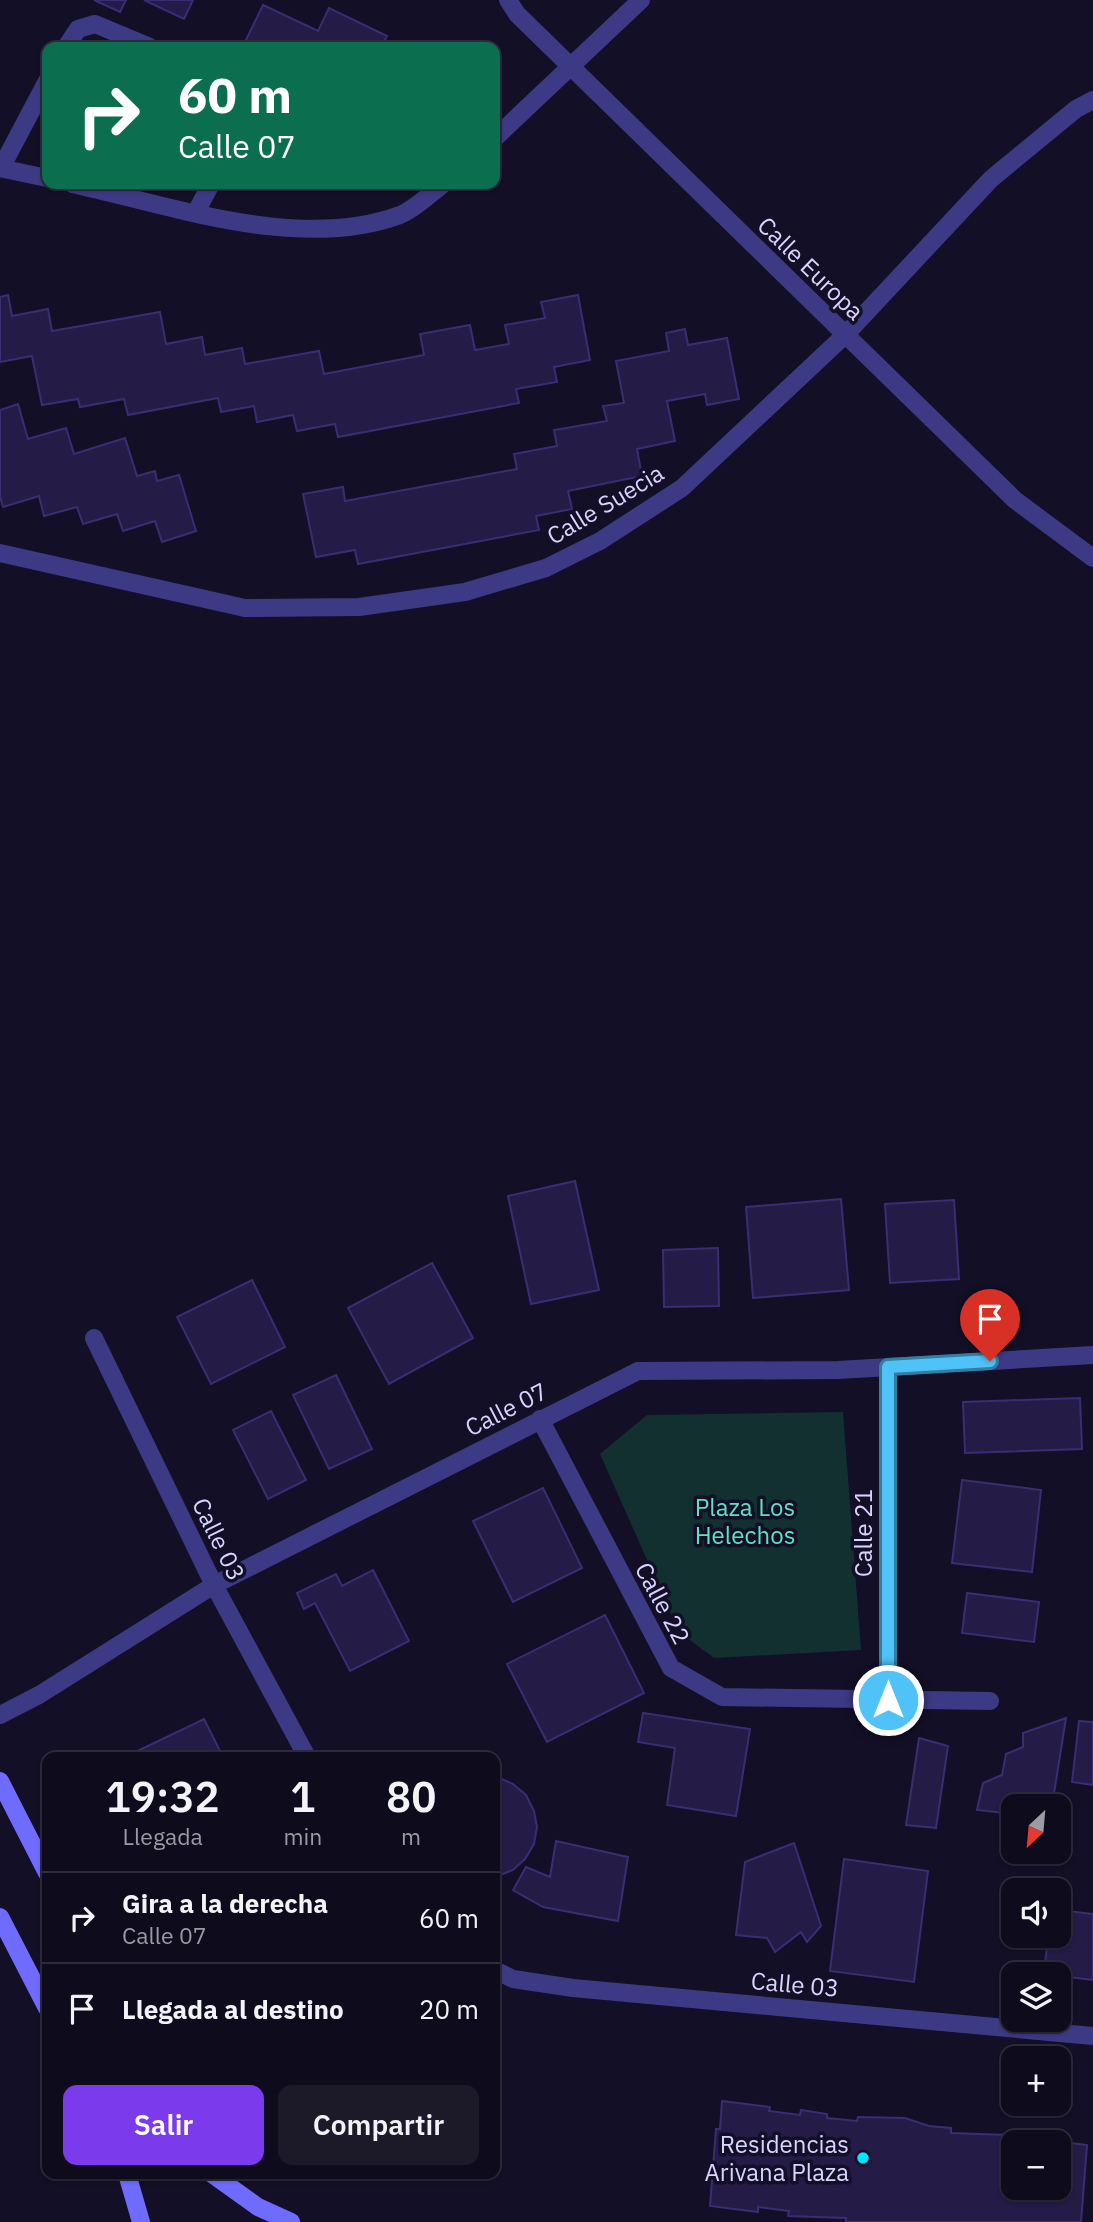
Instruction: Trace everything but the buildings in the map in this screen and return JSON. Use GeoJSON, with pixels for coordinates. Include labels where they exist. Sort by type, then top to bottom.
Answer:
{"type":"FeatureCollection","features":[{"type":"Feature","properties":{"kind":"main road"},"geometry":{"type":"LineString","coordinates":[[0,1781],[42,1863]]}},
{"type":"Feature","properties":{"kind":"main road"},"geometry":{"type":"LineString","coordinates":[[0,1917],[42,1998]]}},
{"type":"Feature","properties":{"kind":"main road"},"geometry":{"type":"LineString","coordinates":[[128,2179],[141,2222]]}},
{"type":"Feature","properties":{"kind":"main road"},"geometry":{"type":"LineString","coordinates":[[219,2179],[258,2207],[291,2222]]}},
{"type":"Feature","properties":{"kind":"street","name":"Calle Europa"},"geometry":{"type":"LineString","coordinates":[[508,0],[517,14],[1015,500],[1093,558]]}},
{"type":"Feature","properties":{"kind":"street"},"geometry":{"type":"LineString","coordinates":[[500,133],[572,68],[640,0]]}},
{"type":"Feature","properties":{"kind":"street"},"geometry":{"type":"LineString","coordinates":[[69,42],[78,29],[95,24],[138,42]]}},
{"type":"Feature","properties":{"kind":"street"},"geometry":{"type":"LineString","coordinates":[[42,91],[1,168],[42,177]]}},
{"type":"Feature","properties":{"kind":"street","name":"Calle Suecia"},"geometry":{"type":"LineString","coordinates":[[0,553],[245,608],[359,607],[465,592],[546,568],[600,541],[682,488],[845,335],[991,179],[1076,109],[1093,100]]}},
{"type":"Feature","properties":{"kind":"street"},"geometry":{"type":"LineString","coordinates":[[94,189],[278,229],[342,229],[402,215],[436,189]]}},
{"type":"Feature","properties":{"kind":"street"},"geometry":{"type":"LineString","coordinates":[[196,212],[208,189]]}},
{"type":"Feature","properties":{"kind":"street","name":"Calle 03"},"geometry":{"type":"LineString","coordinates":[[94,1338],[214,1586],[304,1752]]}},
{"type":"Feature","properties":{"kind":"street","name":"Calle 07"},"geometry":{"type":"LineString","coordinates":[[0,1715],[39,1695],[214,1586],[638,1371],[888,1367],[1093,1355]]}},
{"type":"Feature","properties":{"kind":"street","name":"Calle 21"},"geometry":{"type":"LineString","coordinates":[[888,1367],[888,1700]]}},
{"type":"Feature","properties":{"kind":"street","name":"Calle 22"},"geometry":{"type":"LineString","coordinates":[[540,1419],[671,1668],[722,1697],[990,1701]]}},
{"type":"Feature","properties":{"kind":"street","name":"Calle 03"},"geometry":{"type":"LineString","coordinates":[[500,1972],[513,1979],[573,1988],[1093,2036]]}},
{"type":"Feature","properties":{"kind":"green space","name":"Plaza Los Helechos"},"geometry":{"type":"Polygon","coordinates":[[[843,1412],[861,1650],[714,1658],[679,1632],[600,1454],[647,1415],[843,1412]]]}},
{"type":"Feature","properties":{"kind":"place","name":"Residencias Arivana Plaza"},"geometry":{"type":"Point","coordinates":[863,2158]}},
{"type":"Feature","properties":{"kind":"route"},"geometry":{"type":"LineString","coordinates":[[888,1700],[888,1367],[990,1361]]}}]}
